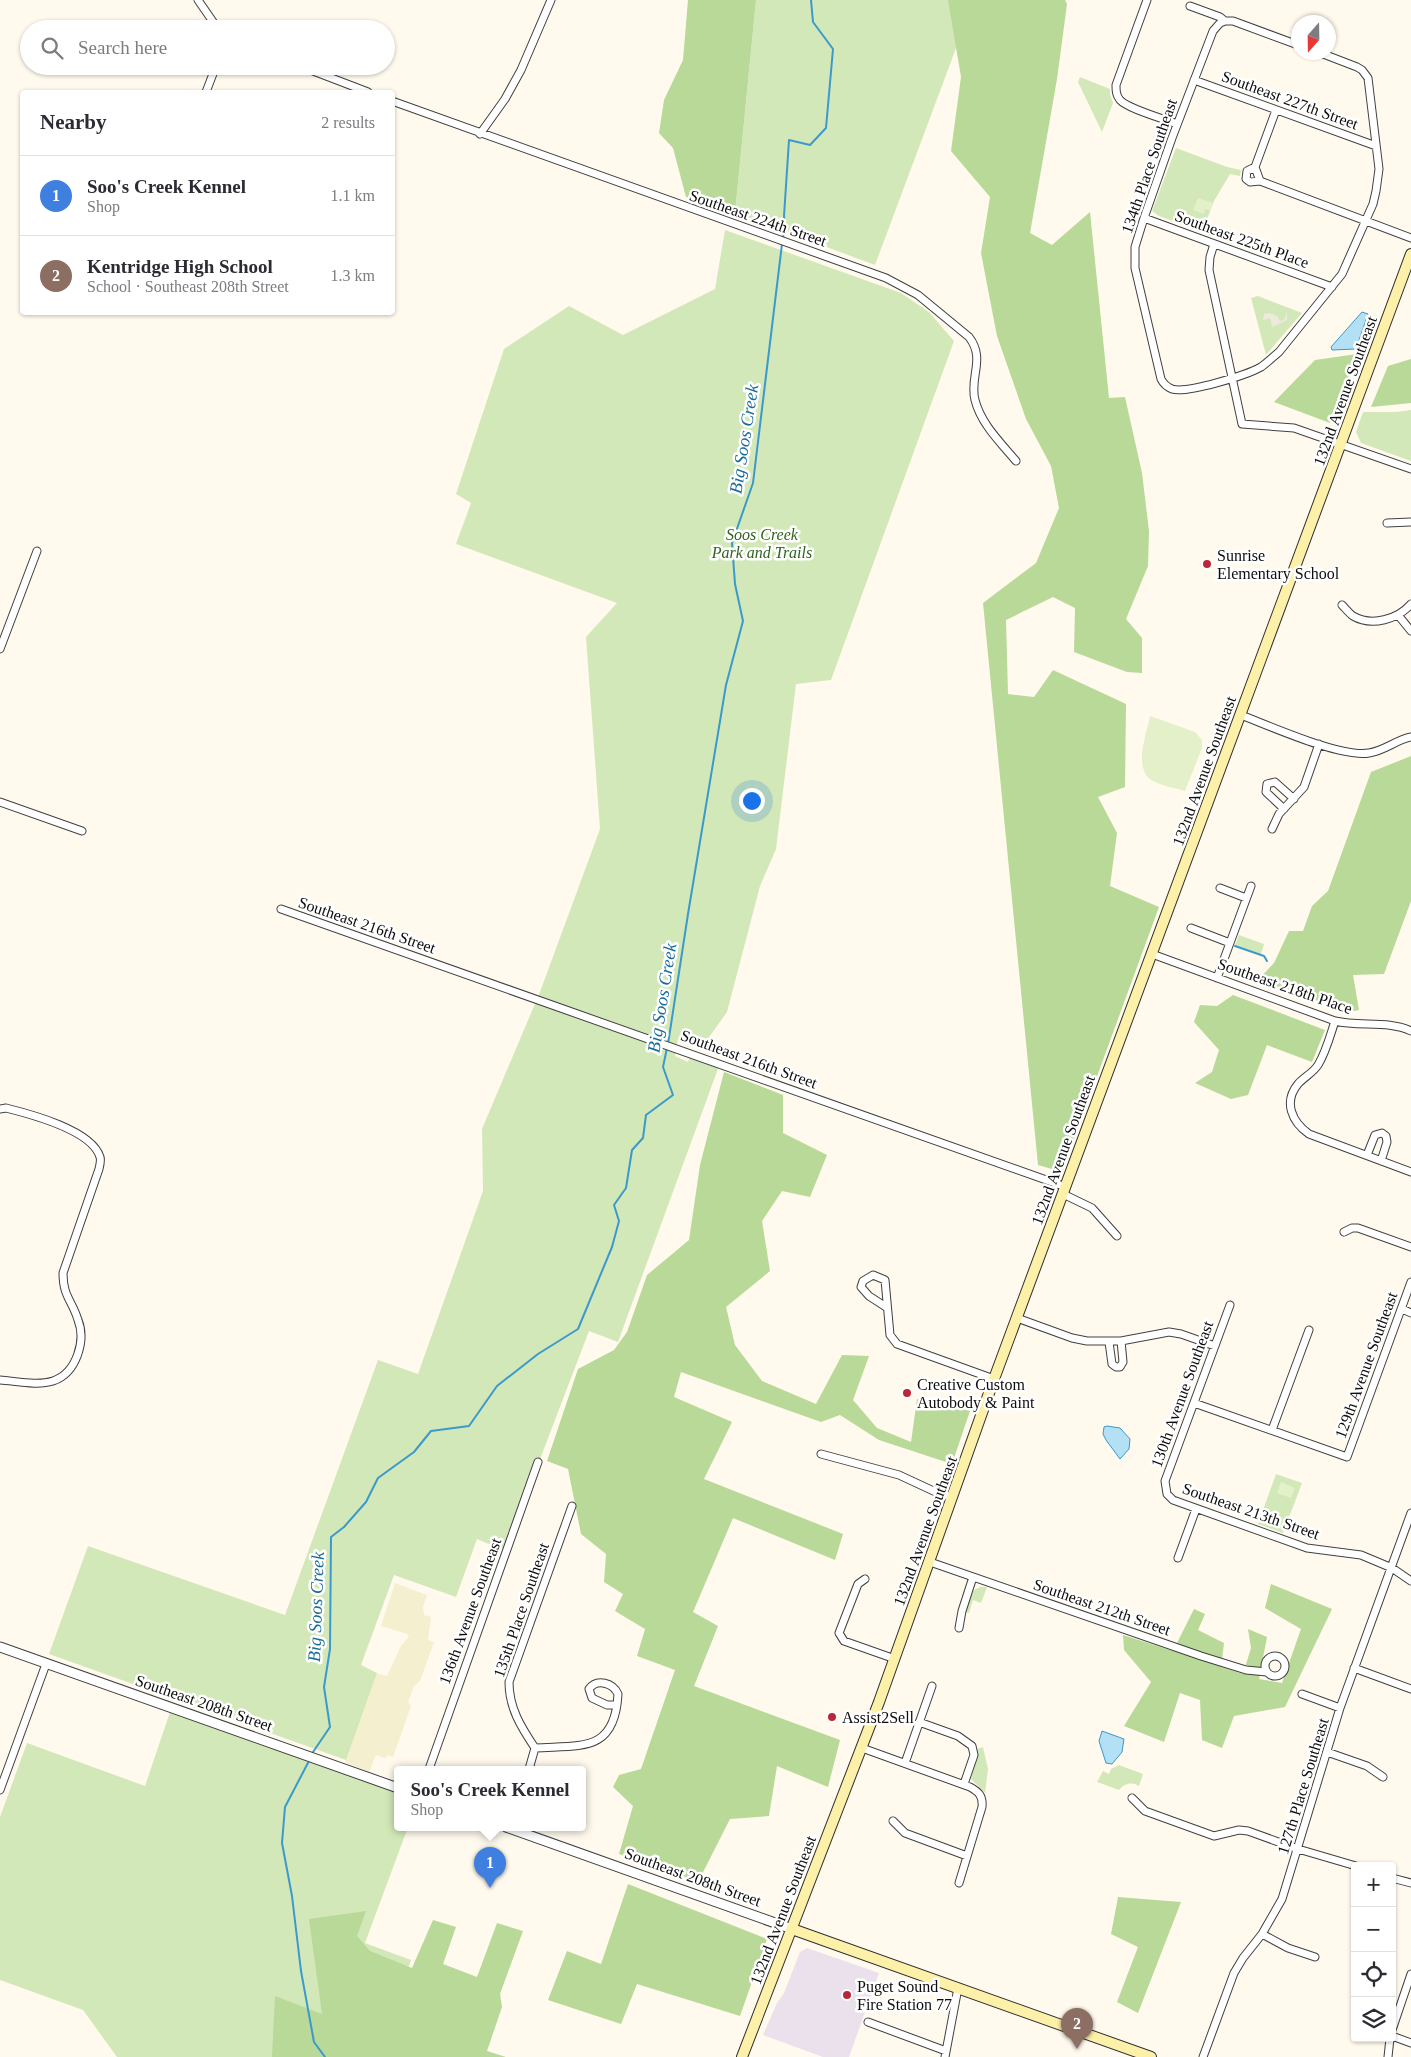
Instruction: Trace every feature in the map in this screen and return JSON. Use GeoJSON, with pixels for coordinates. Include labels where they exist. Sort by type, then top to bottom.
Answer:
{"type":"FeatureCollection","features":[{"type":"Feature","properties":{"kind":"main road","name":"132nd Avenue Southeast"},"geometry":{"type":"LineString","coordinates":[[742,2057],[862,1748],[994,1379],[1411,254]]}},
{"type":"Feature","properties":{"kind":"main road","name":"Southeast 208th Street"},"geometry":{"type":"LineString","coordinates":[[792,1929],[1151,2057]]}},
{"type":"Feature","properties":{"kind":"street"},"geometry":{"type":"LineString","coordinates":[[198,0],[212,20]]}},
{"type":"Feature","properties":{"kind":"street"},"geometry":{"type":"LineString","coordinates":[[480,134],[505,98],[521,70],[551,0]]}},
{"type":"Feature","properties":{"kind":"street"},"geometry":{"type":"LineString","coordinates":[[1148,0],[1116,85],[1117,96],[1125,104],[1177,124]]}},
{"type":"Feature","properties":{"kind":"street"},"geometry":{"type":"LineString","coordinates":[[1190,6],[1225,21],[1233,21],[1291,42]]}},
{"type":"Feature","properties":{"kind":"street","name":"134th Place Southeast"},"geometry":{"type":"LineString","coordinates":[[1225,21],[1220,23],[1213,31],[1177,124],[1144,218],[1136,247],[1135,268],[1161,379],[1166,386],[1178,390],[1234,378]]}},
{"type":"Feature","properties":{"kind":"street"},"geometry":{"type":"LineString","coordinates":[[1234,378],[1262,366],[1279,352],[1332,286],[1347,264],[1366,222],[1376,191],[1378,178],[1376,146],[1368,78],[1357,67],[1336,59]]}},
{"type":"Feature","properties":{"kind":"street"},"geometry":{"type":"LineString","coordinates":[[207,90],[213,75]]}},
{"type":"Feature","properties":{"kind":"street"},"geometry":{"type":"LineString","coordinates":[[324,75],[363,90]]}},
{"type":"Feature","properties":{"kind":"street","name":"Southeast 227th Street"},"geometry":{"type":"LineString","coordinates":[[1194,80],[1376,146]]}},
{"type":"Feature","properties":{"kind":"street","name":"Southeast 224th Street"},"geometry":{"type":"LineString","coordinates":[[395,102],[480,134],[870,271],[907,287],[969,337],[977,352],[974,387],[977,407],[984,422],[1016,462]]}},
{"type":"Feature","properties":{"kind":"street"},"geometry":{"type":"LineString","coordinates":[[1260,181],[1255,167],[1276,110]]}},
{"type":"Feature","properties":{"kind":"street"},"geometry":{"type":"LineString","coordinates":[[1255,167],[1247,171],[1246,179],[1250,182],[1260,181],[1411,238]]}},
{"type":"Feature","properties":{"kind":"street","name":"Southeast 225th Place"},"geometry":{"type":"LineString","coordinates":[[1144,218],[1332,286]]}},
{"type":"Feature","properties":{"kind":"street"},"geometry":{"type":"LineString","coordinates":[[1214,244],[1209,270],[1234,378],[1242,424],[1286,426],[1411,469]]}},
{"type":"Feature","properties":{"kind":"street"},"geometry":{"type":"LineString","coordinates":[[1387,523],[1411,522]]}},
{"type":"Feature","properties":{"kind":"street"},"geometry":{"type":"LineString","coordinates":[[0,649],[38,551]]}},
{"type":"Feature","properties":{"kind":"street"},"geometry":{"type":"LineString","coordinates":[[1342,605],[1352,616],[1367,620],[1386,620],[1406,610],[1411,604]]}},
{"type":"Feature","properties":{"kind":"street"},"geometry":{"type":"LineString","coordinates":[[1398,614],[1411,630]]}},
{"type":"Feature","properties":{"kind":"street"},"geometry":{"type":"LineString","coordinates":[[1241,715],[1319,744],[1359,754],[1382,749],[1393,742],[1411,737]]}},
{"type":"Feature","properties":{"kind":"street"},"geometry":{"type":"LineString","coordinates":[[1272,829],[1275,820],[1294,799],[1307,779],[1319,744]]}},
{"type":"Feature","properties":{"kind":"street"},"geometry":{"type":"LineString","coordinates":[[1284,809],[1266,792],[1267,784],[1275,782],[1294,799]]}},
{"type":"Feature","properties":{"kind":"street"},"geometry":{"type":"LineString","coordinates":[[0,802],[82,830]]}},
{"type":"Feature","properties":{"kind":"street"},"geometry":{"type":"LineString","coordinates":[[1217,978],[1251,886]]}},
{"type":"Feature","properties":{"kind":"street"},"geometry":{"type":"LineString","coordinates":[[1220,888],[1246,898]]}},
{"type":"Feature","properties":{"kind":"street","name":"Southeast 216th Street"},"geometry":{"type":"LineString","coordinates":[[281,910],[668,1045],[1064,1190],[1092,1208],[1117,1236]]}},
{"type":"Feature","properties":{"kind":"street"},"geometry":{"type":"LineString","coordinates":[[1191,928],[1230,942]]}},
{"type":"Feature","properties":{"kind":"street","name":"Southeast 218th Place"},"geometry":{"type":"LineString","coordinates":[[1152,954],[1336,1021],[1351,1025],[1401,1027],[1411,1031]]}},
{"type":"Feature","properties":{"kind":"street"},"geometry":{"type":"LineString","coordinates":[[1336,1021],[1319,1064],[1313,1072],[1299,1083],[1290,1101],[1290,1111],[1300,1128],[1309,1134],[1411,1172]]}},
{"type":"Feature","properties":{"kind":"street"},"geometry":{"type":"LineString","coordinates":[[0,1109],[6,1108],[54,1122],[74,1132],[94,1147],[100,1158],[100,1168],[63,1273],[66,1297],[78,1318],[82,1333],[81,1346],[74,1362],[64,1375],[54,1381],[37,1383],[0,1380]]}},
{"type":"Feature","properties":{"kind":"street"},"geometry":{"type":"LineString","coordinates":[[1366,1155],[1375,1135],[1382,1133],[1388,1139],[1381,1161]]}},
{"type":"Feature","properties":{"kind":"street"},"geometry":{"type":"LineString","coordinates":[[1344,1232],[1352,1228],[1358,1228],[1411,1247]]}},
{"type":"Feature","properties":{"kind":"street"},"geometry":{"type":"LineString","coordinates":[[886,1307],[869,1296],[862,1287],[862,1281],[873,1275],[885,1280],[890,1335],[897,1344],[994,1379]]}},
{"type":"Feature","properties":{"kind":"street","name":"129th Avenue Southeast"},"geometry":{"type":"LineString","coordinates":[[1272,1430],[1347,1457],[1411,1282]]}},
{"type":"Feature","properties":{"kind":"street","name":"130th Avenue Southeast"},"geometry":{"type":"LineString","coordinates":[[1167,1494],[1165,1481],[1230,1305]]}},
{"type":"Feature","properties":{"kind":"street"},"geometry":{"type":"LineString","coordinates":[[1402,1309],[1411,1313]]}},
{"type":"Feature","properties":{"kind":"street"},"geometry":{"type":"LineString","coordinates":[[1017,1318],[1072,1338],[1087,1341],[1121,1342],[1169,1332],[1181,1334],[1215,1346]]}},
{"type":"Feature","properties":{"kind":"street"},"geometry":{"type":"LineString","coordinates":[[1194,1403],[1272,1430],[1309,1330]]}},
{"type":"Feature","properties":{"kind":"street"},"geometry":{"type":"LineString","coordinates":[[1109,1342],[1112,1364],[1116,1368],[1120,1367],[1123,1362],[1121,1342]]}},
{"type":"Feature","properties":{"kind":"street"},"geometry":{"type":"LineString","coordinates":[[821,1454],[899,1475],[940,1494],[953,1497]]}},
{"type":"Feature","properties":{"kind":"street","name":"136th Avenue Southeast"},"geometry":{"type":"LineString","coordinates":[[431,1766],[538,1462]]}},
{"type":"Feature","properties":{"kind":"street","name":"Southeast 213th Street"},"geometry":{"type":"LineString","coordinates":[[1167,1494],[1173,1500],[1307,1548],[1361,1555],[1392,1568],[1411,1580]]}},
{"type":"Feature","properties":{"kind":"street","name":"135th Place Southeast"},"geometry":{"type":"LineString","coordinates":[[535,1748],[518,1721],[509,1694],[509,1682],[572,1506]]}},
{"type":"Feature","properties":{"kind":"street"},"geometry":{"type":"LineString","coordinates":[[1178,1558],[1196,1508]]}},
{"type":"Feature","properties":{"kind":"street","name":"127th Place Southeast"},"geometry":{"type":"LineString","coordinates":[[1203,2057],[1234,1973],[1262,1934],[1282,1899],[1340,1708],[1411,1513]]}},
{"type":"Feature","properties":{"kind":"street","name":"Southeast 212th Street"},"geometry":{"type":"LineString","coordinates":[[930,1562],[1201,1656],[1246,1670],[1267,1672]]}},
{"type":"Feature","properties":{"kind":"street"},"geometry":{"type":"LineString","coordinates":[[959,1628],[962,1611],[973,1577]]}},
{"type":"Feature","properties":{"kind":"street"},"geometry":{"type":"LineString","coordinates":[[865,1579],[858,1584],[839,1633],[844,1641],[895,1658]]}},
{"type":"Feature","properties":{"kind":"street","name":"Southeast 208th Street"},"geometry":{"type":"LineString","coordinates":[[0,1647],[394,1787]]}},
{"type":"Feature","properties":{"kind":"street"},"geometry":{"type":"LineString","coordinates":[[0,1790],[46,1664]]}},
{"type":"Feature","properties":{"kind":"street"},"geometry":{"type":"LineString","coordinates":[[1354,1668],[1411,1689]]}},
{"type":"Feature","properties":{"kind":"street"},"geometry":{"type":"LineString","coordinates":[[905,1763],[932,1686]]}},
{"type":"Feature","properties":{"kind":"street"},"geometry":{"type":"LineString","coordinates":[[1302,1694],[1340,1708]]}},
{"type":"Feature","properties":{"kind":"street"},"geometry":{"type":"LineString","coordinates":[[530,1766],[535,1748],[588,1744],[597,1741],[610,1729],[617,1705]]}},
{"type":"Feature","properties":{"kind":"street"},"geometry":{"type":"LineString","coordinates":[[919,1722],[958,1736],[972,1746],[974,1755],[964,1784]]}},
{"type":"Feature","properties":{"kind":"street"},"geometry":{"type":"LineString","coordinates":[[862,1748],[964,1784],[974,1789],[981,1796],[982,1807],[959,1883]]}},
{"type":"Feature","properties":{"kind":"street"},"geometry":{"type":"LineString","coordinates":[[1327,1752],[1367,1766],[1383,1777]]}},
{"type":"Feature","properties":{"kind":"street"},"geometry":{"type":"LineString","coordinates":[[1132,1798],[1145,1811],[1214,1836],[1239,1830],[1248,1831],[1298,1849],[1351,1865]]}},
{"type":"Feature","properties":{"kind":"street"},"geometry":{"type":"LineString","coordinates":[[893,1821],[905,1834],[967,1856]]}},
{"type":"Feature","properties":{"kind":"street","name":"Southeast 208th Street"},"geometry":{"type":"LineString","coordinates":[[520,1831],[792,1929]]}},
{"type":"Feature","properties":{"kind":"street"},"geometry":{"type":"LineString","coordinates":[[1396,1879],[1411,1883]]}},
{"type":"Feature","properties":{"kind":"street"},"geometry":{"type":"LineString","coordinates":[[1262,1934],[1288,1948],[1315,1957]]}},
{"type":"Feature","properties":{"kind":"street"},"geometry":{"type":"LineString","coordinates":[[1396,2018],[1411,1974]]}},
{"type":"Feature","properties":{"kind":"street"},"geometry":{"type":"LineString","coordinates":[[868,2022],[945,2054],[958,1988]]}},
{"type":"Feature","properties":{"kind":"street"},"geometry":{"type":"LineString","coordinates":[[1396,2038],[1411,2043]]}},
{"type":"Feature","properties":{"kind":"street"},"geometry":{"type":"LineString","coordinates":[[1388,2057],[1390,2042]]}},
{"type":"Feature","properties":{"kind":"shaded area"},"geometry":{"type":"Polygon","coordinates":[[[1287,312],[1287,320],[1272,327],[1270,318],[1263,320],[1264,314],[1270,313],[1277,316],[1280,321],[1284,320],[1287,312]]]}},
{"type":"Feature","properties":{"kind":"shaded area"},"geometry":{"type":"Polygon","coordinates":[[[395,1583],[427,1595],[423,1607],[424,1615],[431,1617],[428,1640],[434,1642],[420,1681],[414,1686],[408,1702],[411,1706],[393,1757],[388,1755],[385,1758],[376,1755],[369,1772],[345,1762],[377,1673],[387,1676],[401,1646],[409,1636],[381,1626],[395,1583]]]}},
{"type":"Feature","properties":{"kind":"shaded area"},"geometry":{"type":"Polygon","coordinates":[[[807,1948],[879,1973],[849,2057],[823,2057],[763,2035],[777,2003],[784,1993],[800,1952],[807,1948]]]}},
{"type":"Feature","properties":{"kind":"green space"},"geometry":{"type":"Polygon","coordinates":[[[688,0],[756,0],[735,213],[686,197],[673,148],[659,133],[664,100],[683,60],[688,0]]]}},
{"type":"Feature","properties":{"kind":"green space"},"geometry":{"type":"Polygon","coordinates":[[[756,0],[974,0],[875,265],[735,213],[756,0]]]}},
{"type":"Feature","properties":{"kind":"green space"},"geometry":{"type":"Polygon","coordinates":[[[948,0],[1065,0],[1067,4],[1057,79],[1030,233],[1052,245],[1090,212],[1109,398],[1125,397],[1142,473],[1149,531],[1148,566],[1126,619],[1142,638],[1142,673],[1127,672],[1074,652],[1075,608],[1053,597],[1006,620],[1008,694],[1034,697],[1053,670],[1126,704],[1125,787],[1098,797],[1117,833],[1110,886],[1159,907],[1062,1172],[1038,1165],[983,603],[1036,563],[1059,508],[1051,466],[1026,419],[997,336],[981,253],[990,197],[951,151],[961,77],[948,0]]]}},
{"type":"Feature","properties":{"kind":"green space"},"geometry":{"type":"Polygon","coordinates":[[[1080,77],[1110,89],[1113,103],[1102,132],[1078,82],[1080,77]]]}},
{"type":"Feature","properties":{"kind":"green space"},"geometry":{"type":"Polygon","coordinates":[[[1176,148],[1227,167],[1241,170],[1240,176],[1230,174],[1214,201],[1202,232],[1159,216],[1152,211],[1176,148]]]}},
{"type":"Feature","properties":{"kind":"green space"},"geometry":{"type":"Polygon","coordinates":[[[1198,198],[1213,203],[1210,211],[1205,209],[1204,214],[1193,210],[1198,198]]]}},
{"type":"Feature","properties":{"kind":"green space","name":"Soos Creek Park and Trails"},"geometry":{"type":"Polygon","coordinates":[[[725,230],[901,293],[929,312],[954,341],[831,680],[796,684],[776,849],[760,886],[727,1012],[702,1047],[678,1039],[675,1056],[688,1062],[690,1056],[719,1066],[618,1342],[589,1331],[537,1467],[508,1552],[477,1539],[456,1597],[394,1575],[361,1665],[377,1673],[346,1760],[49,1654],[88,1546],[285,1615],[378,1360],[418,1374],[483,1191],[482,1129],[540,992],[600,829],[586,637],[617,603],[456,544],[471,503],[456,494],[504,349],[569,306],[623,335],[715,289],[725,230]]]}},
{"type":"Feature","properties":{"kind":"green space"},"geometry":{"type":"Polygon","coordinates":[[[1258,296],[1302,313],[1266,355],[1251,298],[1258,296]]]}},
{"type":"Feature","properties":{"kind":"green space"},"geometry":{"type":"Polygon","coordinates":[[[1357,354],[1330,423],[1274,402],[1315,360],[1357,354]]]}},
{"type":"Feature","properties":{"kind":"green space"},"geometry":{"type":"Polygon","coordinates":[[[1411,359],[1411,403],[1371,407],[1388,366],[1411,359]]]}},
{"type":"Feature","properties":{"kind":"green space"},"geometry":{"type":"Polygon","coordinates":[[[1411,410],[1411,461],[1361,443],[1356,432],[1363,412],[1411,410]]]}},
{"type":"Feature","properties":{"kind":"green space"},"geometry":{"type":"Polygon","coordinates":[[[1150,716],[1195,732],[1202,740],[1202,748],[1185,791],[1155,782],[1146,774],[1142,759],[1144,740],[1150,716]]]}},
{"type":"Feature","properties":{"kind":"green space"},"geometry":{"type":"Polygon","coordinates":[[[1411,756],[1411,901],[1384,974],[1353,975],[1359,1010],[1348,1012],[1256,982],[1274,963],[1289,931],[1303,931],[1312,906],[1328,891],[1371,772],[1411,756]]]}},
{"type":"Feature","properties":{"kind":"green space"},"geometry":{"type":"Polygon","coordinates":[[[1239,935],[1264,944],[1261,954],[1235,945],[1239,935]]]}},
{"type":"Feature","properties":{"kind":"green space"},"geometry":{"type":"Polygon","coordinates":[[[1233,995],[1325,1030],[1312,1062],[1267,1045],[1248,1095],[1231,1099],[1195,1083],[1212,1072],[1219,1050],[1194,1022],[1200,1005],[1217,1006],[1233,995]]]}},
{"type":"Feature","properties":{"kind":"green space"},"geometry":{"type":"Polygon","coordinates":[[[724,1072],[783,1095],[783,1133],[827,1155],[810,1197],[782,1191],[762,1221],[770,1271],[726,1307],[735,1345],[762,1381],[816,1404],[842,1355],[869,1356],[853,1400],[877,1428],[911,1442],[917,1399],[971,1408],[952,1464],[879,1440],[840,1415],[821,1422],[681,1372],[674,1397],[732,1422],[704,1479],[843,1534],[835,1560],[733,1518],[693,1612],[718,1626],[694,1686],[840,1740],[828,1787],[777,1766],[769,1816],[730,1819],[698,1882],[619,1854],[633,1806],[613,1787],[619,1775],[641,1769],[675,1670],[637,1656],[645,1629],[615,1611],[623,1594],[604,1582],[606,1554],[581,1534],[568,1469],[547,1461],[578,1369],[614,1350],[627,1332],[647,1275],[689,1240],[700,1165],[724,1072]]]}},
{"type":"Feature","properties":{"kind":"green space"},"geometry":{"type":"Polygon","coordinates":[[[1276,1474],[1302,1483],[1283,1533],[1258,1524],[1276,1474]]]}},
{"type":"Feature","properties":{"kind":"green space"},"geometry":{"type":"Polygon","coordinates":[[[1281,1482],[1295,1488],[1291,1498],[1277,1493],[1281,1482]]]}},
{"type":"Feature","properties":{"kind":"green space"},"geometry":{"type":"Polygon","coordinates":[[[1271,1584],[1332,1609],[1285,1707],[1234,1716],[1222,1748],[1202,1740],[1200,1700],[1180,1693],[1164,1742],[1124,1726],[1151,1682],[1124,1650],[1123,1635],[1173,1651],[1194,1609],[1205,1614],[1198,1630],[1224,1643],[1221,1667],[1243,1674],[1251,1648],[1248,1629],[1267,1637],[1259,1679],[1282,1683],[1301,1629],[1265,1608],[1271,1584]]]}},
{"type":"Feature","properties":{"kind":"green space"},"geometry":{"type":"Polygon","coordinates":[[[980,1587],[987,1587],[981,1603],[973,1600],[969,1613],[964,1612],[972,1591],[980,1587]]]}},
{"type":"Feature","properties":{"kind":"green space"},"geometry":{"type":"Polygon","coordinates":[[[170,1712],[394,1790],[394,1831],[407,1831],[365,1943],[411,1960],[378,2051],[382,2057],[117,2057],[83,2010],[0,1980],[0,1817],[27,1743],[145,1786],[170,1712]]]}},
{"type":"Feature","properties":{"kind":"green space"},"geometry":{"type":"Polygon","coordinates":[[[983,1747],[988,1769],[985,1793],[971,1779],[977,1749],[983,1747]]]}},
{"type":"Feature","properties":{"kind":"green space"},"geometry":{"type":"Polygon","coordinates":[[[1119,1765],[1143,1774],[1139,1786],[1128,1784],[1119,1790],[1097,1782],[1103,1771],[1109,1774],[1111,1769],[1119,1765]]]}},
{"type":"Feature","properties":{"kind":"green space"},"geometry":{"type":"Polygon","coordinates":[[[628,1884],[767,1939],[740,2016],[637,1984],[621,2024],[548,2000],[567,1951],[601,1964],[628,1884]]]}},
{"type":"Feature","properties":{"kind":"green space"},"geometry":{"type":"Polygon","coordinates":[[[1118,1897],[1181,1902],[1138,2013],[1117,2002],[1138,1947],[1111,1934],[1118,1897]]]}},
{"type":"Feature","properties":{"kind":"green space"},"geometry":{"type":"Polygon","coordinates":[[[366,1911],[357,1936],[370,1951],[412,1968],[433,1920],[456,1927],[443,1964],[477,1977],[497,1923],[523,1931],[500,1994],[502,2007],[487,2051],[506,2057],[272,2057],[275,1996],[322,2014],[309,1919],[366,1911]]]}},
{"type":"Feature","properties":{"kind":"water"},"geometry":{"type":"Polygon","coordinates":[[[1362,312],[1368,314],[1356,349],[1332,350],[1331,347],[1362,312]]]}},
{"type":"Feature","properties":{"kind":"water"},"geometry":{"type":"Polygon","coordinates":[[[1104,1427],[1120,1428],[1130,1439],[1129,1449],[1120,1459],[1103,1434],[1104,1427]]]}},
{"type":"Feature","properties":{"kind":"water"},"geometry":{"type":"Polygon","coordinates":[[[1102,1731],[1124,1739],[1122,1752],[1112,1764],[1106,1763],[1099,1741],[1102,1731]]]}},
{"type":"Feature","properties":{"kind":"waterway","name":"Big Soos Creek"},"geometry":{"type":"LineString","coordinates":[[783,239],[789,140],[810,145],[826,128],[833,49],[813,22],[811,0]]}},
{"type":"Feature","properties":{"kind":"waterway","name":"Big Soos Creek"},"geometry":{"type":"LineString","coordinates":[[668,1044],[726,685],[743,621],[735,584],[732,543],[753,483],[782,244]]}},
{"type":"Feature","properties":{"kind":"waterway"},"geometry":{"type":"LineString","coordinates":[[1235,946],[1264,956],[1267,961]]}},
{"type":"Feature","properties":{"kind":"waterway","name":"Big Soos Creek"},"geometry":{"type":"LineString","coordinates":[[311,1755],[330,1727],[324,1687],[330,1649],[331,1537],[344,1527],[366,1502],[378,1478],[414,1452],[431,1431],[469,1426],[497,1386],[538,1354],[578,1329],[612,1247],[619,1221],[614,1205],[626,1188],[632,1150],[643,1138],[646,1115],[673,1095],[663,1067],[667,1048]]}},
{"type":"Feature","properties":{"kind":"waterway","name":"Big Soos Creek"},"geometry":{"type":"LineString","coordinates":[[310,1759],[285,1807],[282,1843],[292,1896],[301,1971],[314,2042],[325,2057]]}},
{"type":"Feature","properties":{"kind":"place","name":"Sunrise Elementary School"},"geometry":{"type":"Point","coordinates":[1207,564]}},
{"type":"Feature","properties":{"kind":"place","name":"Creative Custom Autobody & Paint"},"geometry":{"type":"Point","coordinates":[907,1393]}},
{"type":"Feature","properties":{"kind":"place","name":"Assist2Sell"},"geometry":{"type":"Point","coordinates":[832,1717]}},
{"type":"Feature","properties":{"kind":"place","name":"Soo's Creek Kennel"},"geometry":{"type":"Point","coordinates":[490,1888]}},
{"type":"Feature","properties":{"kind":"place","name":"Puget Sound Fire Station 77"},"geometry":{"type":"Point","coordinates":[847,1995]}},
{"type":"Feature","properties":{"kind":"place","name":"Kentridge High School"},"geometry":{"type":"Point","coordinates":[1077,2049]}}]}
